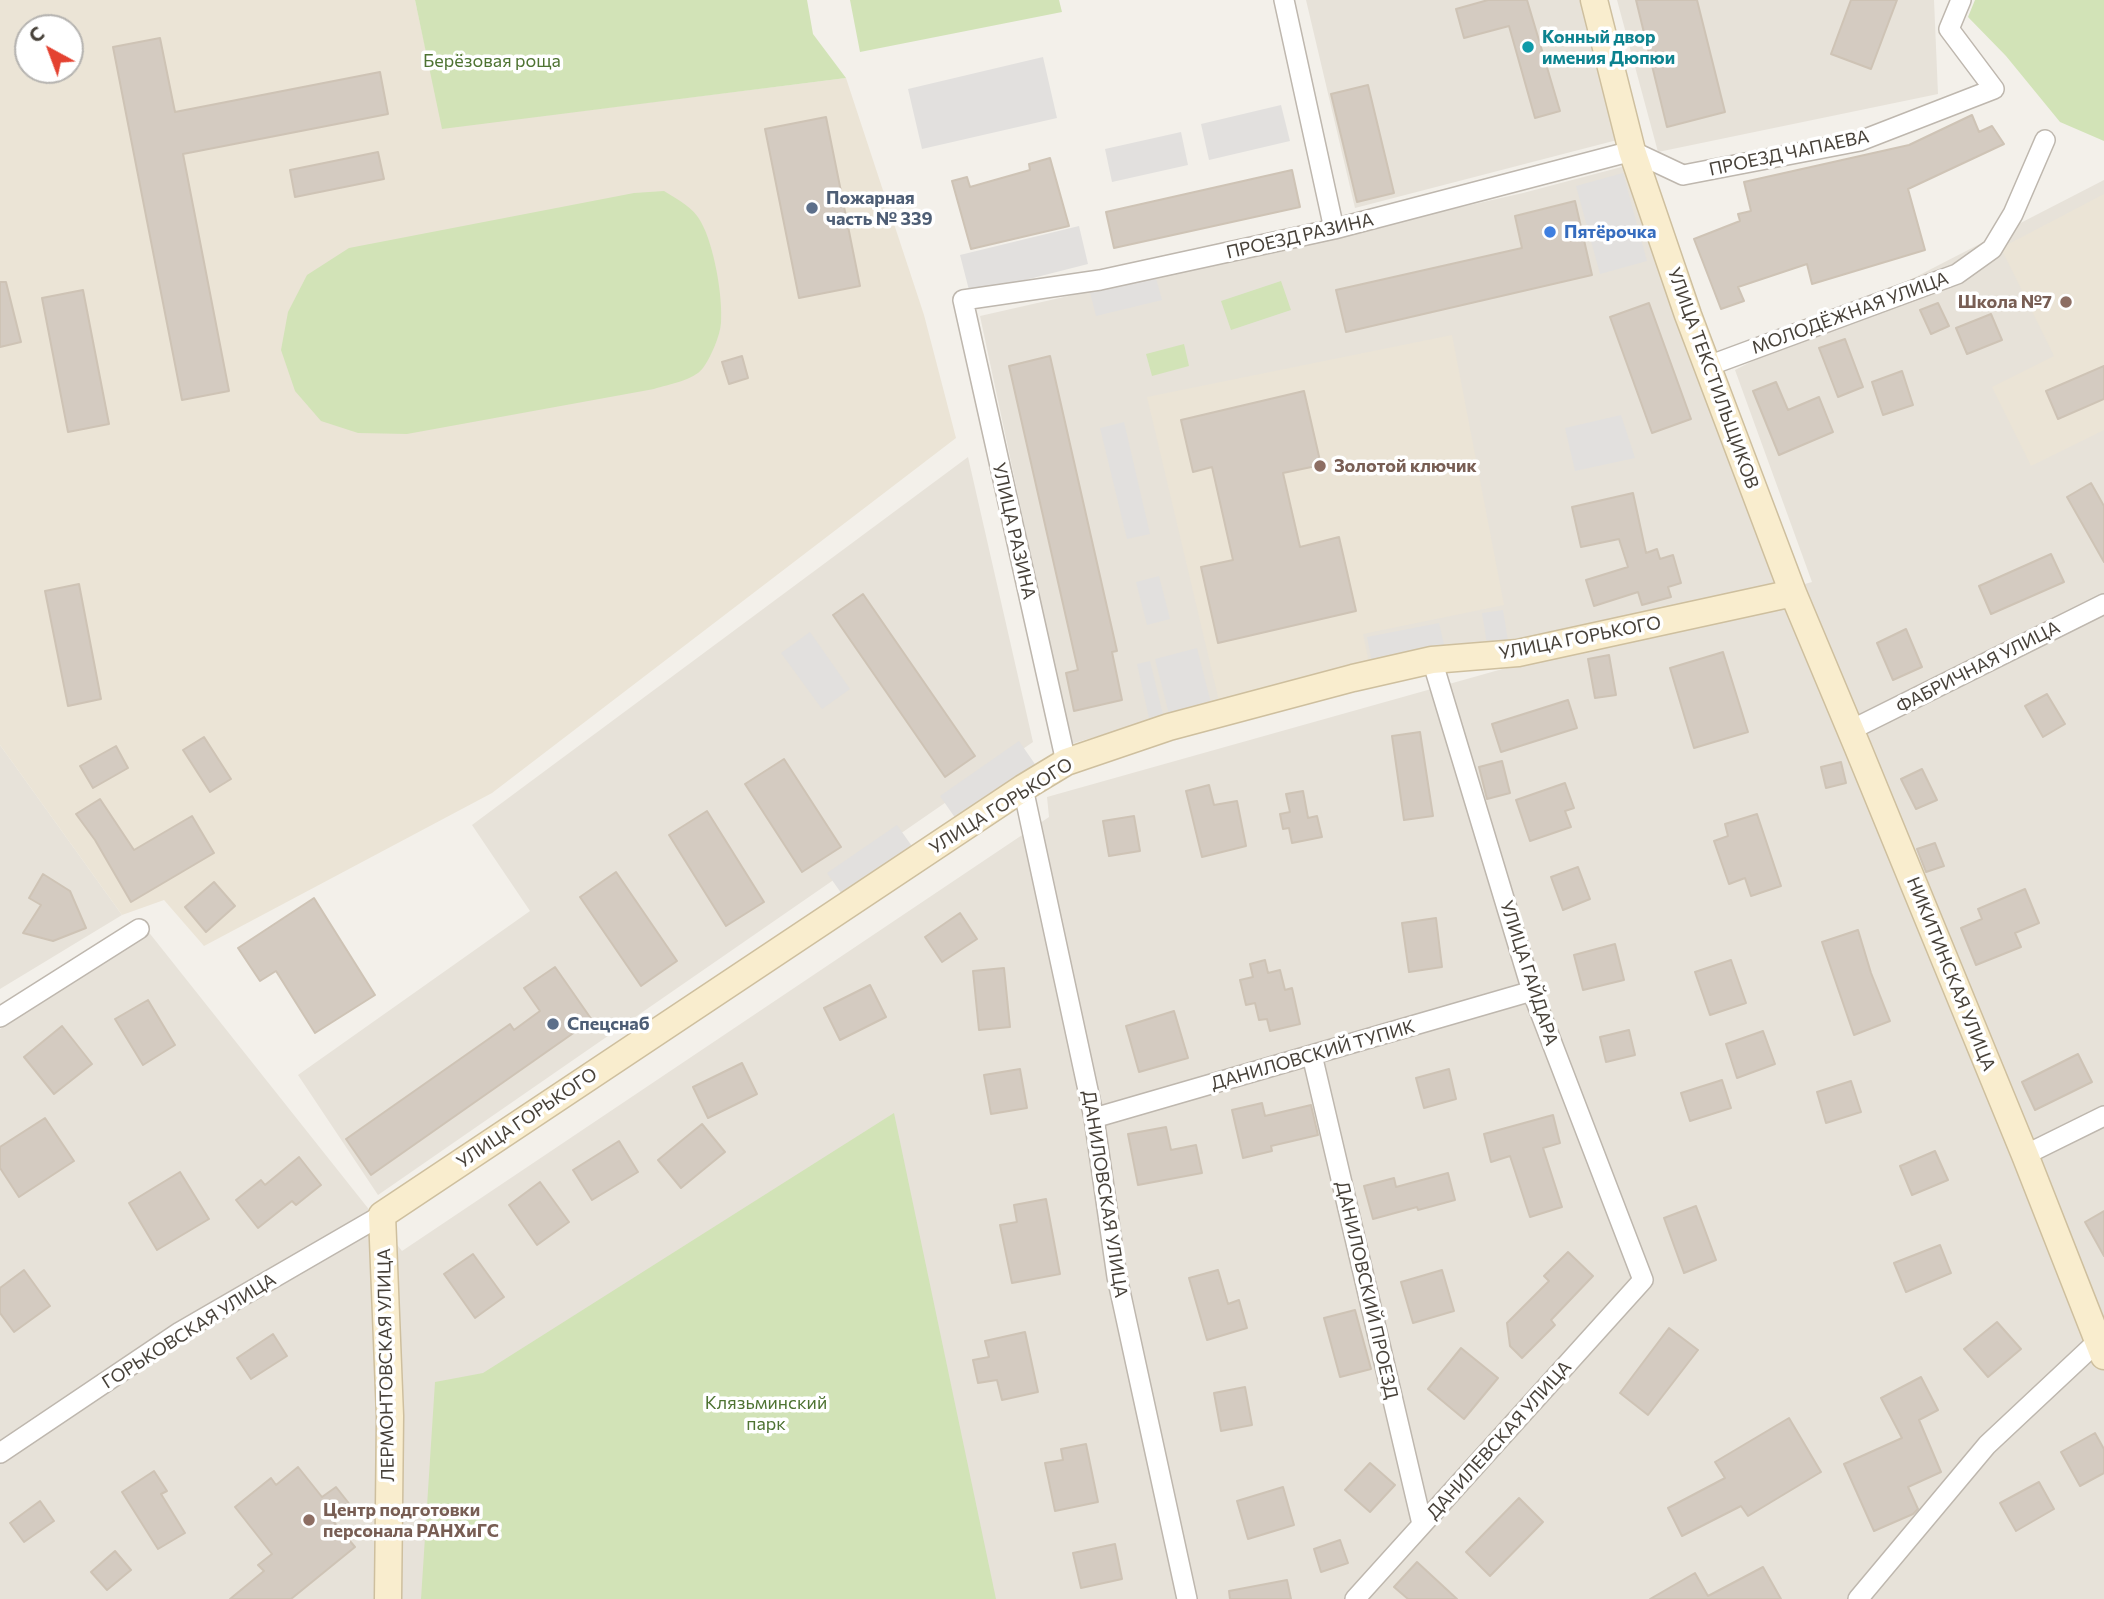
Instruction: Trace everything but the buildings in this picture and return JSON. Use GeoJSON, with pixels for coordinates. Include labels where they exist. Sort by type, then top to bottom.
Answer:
{"type":"FeatureCollection","features":[{"type":"Feature","properties":{"kind":"street"},"geometry":{"type":"LineString","coordinates":[[1284,0],[1334,229]]}},
{"type":"Feature","properties":{"kind":"street","name":"УЛИЦА ТЕКСТИЛЬЩИКОВ"},"geometry":{"type":"LineString","coordinates":[[1594,0],[1632,151],[1708,366],[1793,593]]}},
{"type":"Feature","properties":{"kind":"street","name":"ПРОЕЗД ЧАПАЕВА"},"geometry":{"type":"LineString","coordinates":[[1632,151],[1683,175],[1860,141],[1994,89],[1949,29],[1961,0]]}},
{"type":"Feature","properties":{"kind":"street","name":"МОЛОДЁЖНАЯ УЛИЦА"},"geometry":{"type":"LineString","coordinates":[[1708,366],[1957,274],[1992,249],[2013,214],[2045,140]]}},
{"type":"Feature","properties":{"kind":"street","name":"ПРОЕЗД РАЗИНА"},"geometry":{"type":"LineString","coordinates":[[963,300],[1100,280],[1334,229],[1632,151]]}},
{"type":"Feature","properties":{"kind":"street","name":"УЛИЦА РАЗИНА"},"geometry":{"type":"LineString","coordinates":[[963,300],[1066,762]]}},
{"type":"Feature","properties":{"kind":"street","name":"УЛИЦА ГОРЬКОГО"},"geometry":{"type":"LineString","coordinates":[[382,1215],[1066,762],[1169,727],[1432,660],[1518,653],[1793,593]]}},
{"type":"Feature","properties":{"kind":"street","name":"НИКИТИНСКАЯ УЛИЦА"},"geometry":{"type":"LineString","coordinates":[[1793,593],[2025,1155],[2101,1349]]}},
{"type":"Feature","properties":{"kind":"street","name":"ФАБРИЧНАЯ УЛИЦА"},"geometry":{"type":"LineString","coordinates":[[1851,730],[2104,604]]}},
{"type":"Feature","properties":{"kind":"street","name":"УЛИЦА ГАЙДАРА"},"geometry":{"type":"LineString","coordinates":[[1432,660],[1532,991],[1643,1280]]}},
{"type":"Feature","properties":{"kind":"street","name":"ДАНИЛОВСКАЯ УЛИЦА"},"geometry":{"type":"LineString","coordinates":[[1023,788],[1094,1118],[1117,1278],[1188,1599]]}},
{"type":"Feature","properties":{"kind":"street"},"geometry":{"type":"LineString","coordinates":[[0,1017],[139,929]]}},
{"type":"Feature","properties":{"kind":"street","name":"ДАНИЛОВСКИЙ ТУПИК"},"geometry":{"type":"LineString","coordinates":[[1094,1118],[1532,991]]}},
{"type":"Feature","properties":{"kind":"street","name":"ДАНИЛОВСКИЙ ПРОЕЗД"},"geometry":{"type":"LineString","coordinates":[[1312,1055],[1422,1524]]}},
{"type":"Feature","properties":{"kind":"street"},"geometry":{"type":"LineString","coordinates":[[2025,1155],[2104,1116]]}},
{"type":"Feature","properties":{"kind":"street","name":"ГОРЬКОВСКАЯ УЛИЦА"},"geometry":{"type":"LineString","coordinates":[[0,1453],[180,1332],[382,1215]]}},
{"type":"Feature","properties":{"kind":"street","name":"ЛЕРМОНТОВСКАЯ УЛИЦА"},"geometry":{"type":"LineString","coordinates":[[382,1215],[390,1416],[388,1599]]}},
{"type":"Feature","properties":{"kind":"street","name":"ДАНИЛЕВСКАЯ УЛИЦА"},"geometry":{"type":"LineString","coordinates":[[1355,1599],[1643,1280]]}},
{"type":"Feature","properties":{"kind":"street"},"geometry":{"type":"LineString","coordinates":[[1858,1599],[1987,1445],[2101,1349]]}},
{"type":"Feature","properties":{"kind":"shaded area"},"geometry":{"type":"Polygon","coordinates":[[[0,0],[415,0],[443,128],[846,78],[924,315],[956,438],[492,793],[204,946],[164,900],[122,915],[0,745],[0,0]]]}},
{"type":"Feature","properties":{"kind":"shaded area"},"geometry":{"type":"Polygon","coordinates":[[[1306,0],[1584,0],[1621,139],[1355,208],[1306,0]]]}},
{"type":"Feature","properties":{"kind":"shaded area"},"geometry":{"type":"Polygon","coordinates":[[[1617,0],[1934,0],[1938,94],[1658,152],[1617,0]]]}},
{"type":"Feature","properties":{"kind":"shaded area"},"geometry":{"type":"Polygon","coordinates":[[[1043,57],[1057,118],[922,149],[908,89],[1043,57]]]}},
{"type":"Feature","properties":{"kind":"shaded area"},"geometry":{"type":"Polygon","coordinates":[[[1281,105],[1290,141],[1209,160],[1201,124],[1281,105]]]}},
{"type":"Feature","properties":{"kind":"shaded area"},"geometry":{"type":"Polygon","coordinates":[[[1181,132],[1188,165],[1112,182],[1105,149],[1181,132]]]}},
{"type":"Feature","properties":{"kind":"shaded area"},"geometry":{"type":"Polygon","coordinates":[[[1629,165],[1776,583],[1517,647],[1219,701],[1071,744],[980,316],[1523,193],[1629,165]]]}},
{"type":"Feature","properties":{"kind":"shaded area"},"geometry":{"type":"Polygon","coordinates":[[[1623,173],[1647,261],[1600,274],[1576,186],[1623,173]]]}},
{"type":"Feature","properties":{"kind":"shaded area"},"geometry":{"type":"Polygon","coordinates":[[[2104,180],[2104,1599],[0,1599],[0,1029],[147,930],[402,1251],[1049,817],[1047,797],[1812,582],[1735,370],[2104,180]]]}},
{"type":"Feature","properties":{"kind":"shaded area","name":"Школа №7"},"geometry":{"type":"Polygon","coordinates":[[[2104,194],[2104,430],[2031,466],[1992,387],[2054,356],[2001,248],[2104,194]]]}},
{"type":"Feature","properties":{"kind":"shaded area"},"geometry":{"type":"Polygon","coordinates":[[[1079,226],[1088,264],[970,294],[960,255],[1079,226]]]}},
{"type":"Feature","properties":{"kind":"shaded area"},"geometry":{"type":"Polygon","coordinates":[[[1156,278],[1162,300],[1096,316],[1090,292],[1156,278]]]}},
{"type":"Feature","properties":{"kind":"shaded area","name":"Золотой ключик"},"geometry":{"type":"Polygon","coordinates":[[[1452,335],[1504,605],[1363,634],[1369,663],[1219,701],[1147,397],[1452,335]]]}},
{"type":"Feature","properties":{"kind":"shaded area"},"geometry":{"type":"Polygon","coordinates":[[[1621,415],[1635,458],[1575,471],[1565,428],[1621,415]]]}},
{"type":"Feature","properties":{"kind":"shaded area"},"geometry":{"type":"Polygon","coordinates":[[[1124,422],[1150,534],[1127,539],[1100,428],[1124,422]]]}},
{"type":"Feature","properties":{"kind":"shaded area"},"geometry":{"type":"Polygon","coordinates":[[[968,457],[1033,742],[378,1195],[298,1075],[530,911],[472,825],[968,457]]]}},
{"type":"Feature","properties":{"kind":"shaded area"},"geometry":{"type":"Polygon","coordinates":[[[1159,576],[1170,619],[1147,625],[1136,582],[1159,576]]]}},
{"type":"Feature","properties":{"kind":"shaded area"},"geometry":{"type":"Polygon","coordinates":[[[1503,610],[1509,647],[1488,650],[1482,613],[1503,610]]]}},
{"type":"Feature","properties":{"kind":"shaded area"},"geometry":{"type":"Polygon","coordinates":[[[1439,623],[1446,653],[1373,668],[1367,637],[1439,623]]]}},
{"type":"Feature","properties":{"kind":"shaded area"},"geometry":{"type":"Polygon","coordinates":[[[810,632],[850,689],[822,709],[781,653],[810,632]]]}},
{"type":"Feature","properties":{"kind":"shaded area"},"geometry":{"type":"Polygon","coordinates":[[[1197,648],[1213,711],[1171,722],[1155,659],[1197,648]]]}},
{"type":"Feature","properties":{"kind":"shaded area"},"geometry":{"type":"Polygon","coordinates":[[[1150,661],[1165,723],[1151,727],[1137,664],[1150,661]]]}},
{"type":"Feature","properties":{"kind":"shaded area"},"geometry":{"type":"Polygon","coordinates":[[[1019,741],[1037,767],[958,822],[940,796],[1019,741]]]}},
{"type":"Feature","properties":{"kind":"shaded area"},"geometry":{"type":"Polygon","coordinates":[[[0,745],[122,915],[0,989],[0,745]]]}},
{"type":"Feature","properties":{"kind":"shaded area"},"geometry":{"type":"Polygon","coordinates":[[[897,825],[914,849],[844,897],[827,873],[897,825]]]}},
{"type":"Feature","properties":{"kind":"green space","name":"Берёзовая роща"},"geometry":{"type":"Polygon","coordinates":[[[415,0],[807,0],[813,34],[846,78],[442,129],[415,0]]]}},
{"type":"Feature","properties":{"kind":"green space"},"geometry":{"type":"Polygon","coordinates":[[[850,0],[1059,0],[1062,12],[860,52],[850,0]]]}},
{"type":"Feature","properties":{"kind":"green space"},"geometry":{"type":"Polygon","coordinates":[[[1975,0],[2104,0],[2104,141],[2060,122],[2006,56],[1968,17],[1975,0]]]}},
{"type":"Feature","properties":{"kind":"green space"},"geometry":{"type":"Polygon","coordinates":[[[664,191],[689,208],[701,222],[714,257],[719,285],[719,334],[703,368],[693,376],[654,389],[407,434],[358,433],[321,421],[295,391],[281,350],[288,312],[307,275],[349,248],[634,193],[664,191]]]}},
{"type":"Feature","properties":{"kind":"green space"},"geometry":{"type":"Polygon","coordinates":[[[1281,281],[1291,310],[1231,330],[1221,301],[1281,281]]]}},
{"type":"Feature","properties":{"kind":"green space"},"geometry":{"type":"Polygon","coordinates":[[[1184,344],[1189,366],[1152,376],[1146,354],[1184,344]]]}},
{"type":"Feature","properties":{"kind":"green space","name":"Клязьминский парк"},"geometry":{"type":"Polygon","coordinates":[[[894,1113],[996,1599],[421,1599],[435,1382],[483,1373],[894,1113]]]}},
{"type":"Feature","properties":{"kind":"place","name":"Конный двор имения Дюпюи"},"geometry":{"type":"Point","coordinates":[1528,47]}},
{"type":"Feature","properties":{"kind":"place","name":"Пожарная часть № 339"},"geometry":{"type":"Point","coordinates":[812,208]}},
{"type":"Feature","properties":{"kind":"place","name":"Пятёрочка"},"geometry":{"type":"Point","coordinates":[1550,232]}},
{"type":"Feature","properties":{"kind":"place","name":"Школа №7"},"geometry":{"type":"Point","coordinates":[2066,302]}},
{"type":"Feature","properties":{"kind":"place","name":"Золотой ключик"},"geometry":{"type":"Point","coordinates":[1320,466]}},
{"type":"Feature","properties":{"kind":"place","name":"Спецснаб"},"geometry":{"type":"Point","coordinates":[553,1024]}},
{"type":"Feature","properties":{"kind":"place","name":"Центр подготовки персонала РАНХиГС"},"geometry":{"type":"Point","coordinates":[309,1520]}}]}
